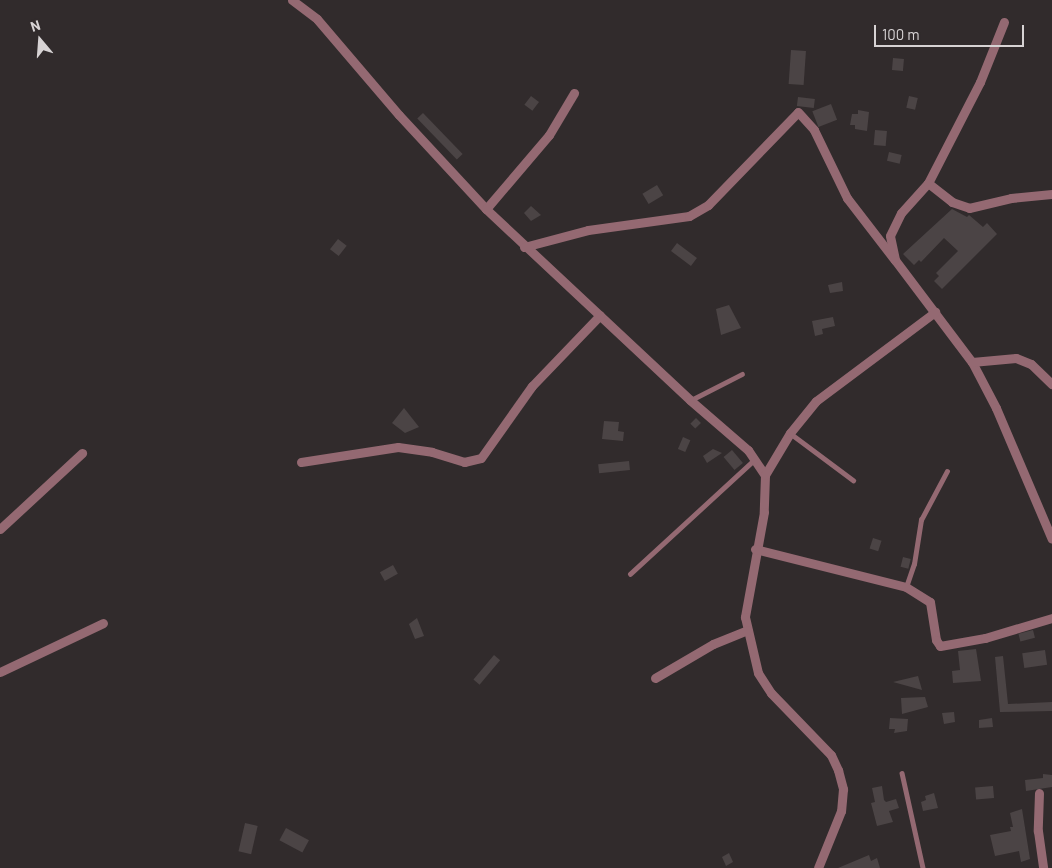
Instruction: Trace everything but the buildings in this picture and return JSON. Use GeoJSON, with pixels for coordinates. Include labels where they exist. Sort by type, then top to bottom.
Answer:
{"type":"FeatureCollection","features":[{"type":"Feature","properties":{"kind":"street"},"geometry":{"type":"LineString","coordinates":[[292,0],[317,19],[399,115],[486,209],[524,247],[600,315],[690,400],[748,450],[765,475]]}},
{"type":"Feature","properties":{"kind":"street"},"geometry":{"type":"LineString","coordinates":[[894,260],[890,236],[900,213],[928,183],[980,82],[1004,22]]}},
{"type":"Feature","properties":{"kind":"street"},"geometry":{"type":"LineString","coordinates":[[486,209],[549,135],[574,93]]}},
{"type":"Feature","properties":{"kind":"street"},"geometry":{"type":"LineString","coordinates":[[524,247],[588,230],[689,216],[708,205],[798,112],[814,130],[848,198],[972,362],[996,408],[1052,539]]}},
{"type":"Feature","properties":{"kind":"street"},"geometry":{"type":"LineString","coordinates":[[928,183],[952,202],[969,208],[1011,198],[1052,194]]}},
{"type":"Feature","properties":{"kind":"street"},"geometry":{"type":"LineString","coordinates":[[818,868],[841,811],[843,789],[838,770],[831,755],[771,693],[753,660],[745,617],[755,549],[764,512],[765,475],[790,433],[816,401],[936,312]]}},
{"type":"Feature","properties":{"kind":"street"},"geometry":{"type":"LineString","coordinates":[[301,462],[398,447],[432,452],[464,462],[482,458],[532,386],[600,315]]}},
{"type":"Feature","properties":{"kind":"street"},"geometry":{"type":"LineString","coordinates":[[972,362],[1016,358],[1031,364],[1052,384]]}},
{"type":"Feature","properties":{"kind":"street"},"geometry":{"type":"LineString","coordinates":[[0,528],[82,453]]}},
{"type":"Feature","properties":{"kind":"street"},"geometry":{"type":"LineString","coordinates":[[755,549],[906,587],[930,602],[940,646],[985,638],[1052,618]]}},
{"type":"Feature","properties":{"kind":"street"},"geometry":{"type":"LineString","coordinates":[[0,672],[103,623]]}},
{"type":"Feature","properties":{"kind":"street"},"geometry":{"type":"LineString","coordinates":[[655,678],[713,644],[747,630]]}},
{"type":"Feature","properties":{"kind":"street"},"geometry":{"type":"LineString","coordinates":[[1039,793],[1038,831],[1043,868]]}},
{"type":"Feature","properties":{"kind":"lane"},"geometry":{"type":"LineString","coordinates":[[690,400],[742,374]]}},
{"type":"Feature","properties":{"kind":"lane"},"geometry":{"type":"LineString","coordinates":[[790,433],[853,480]]}},
{"type":"Feature","properties":{"kind":"lane"},"geometry":{"type":"LineString","coordinates":[[630,574],[754,459]]}},
{"type":"Feature","properties":{"kind":"lane"},"geometry":{"type":"LineString","coordinates":[[906,587],[914,564],[921,520],[947,471]]}},
{"type":"Feature","properties":{"kind":"lane"},"geometry":{"type":"LineString","coordinates":[[902,773],[923,868]]}}]}
